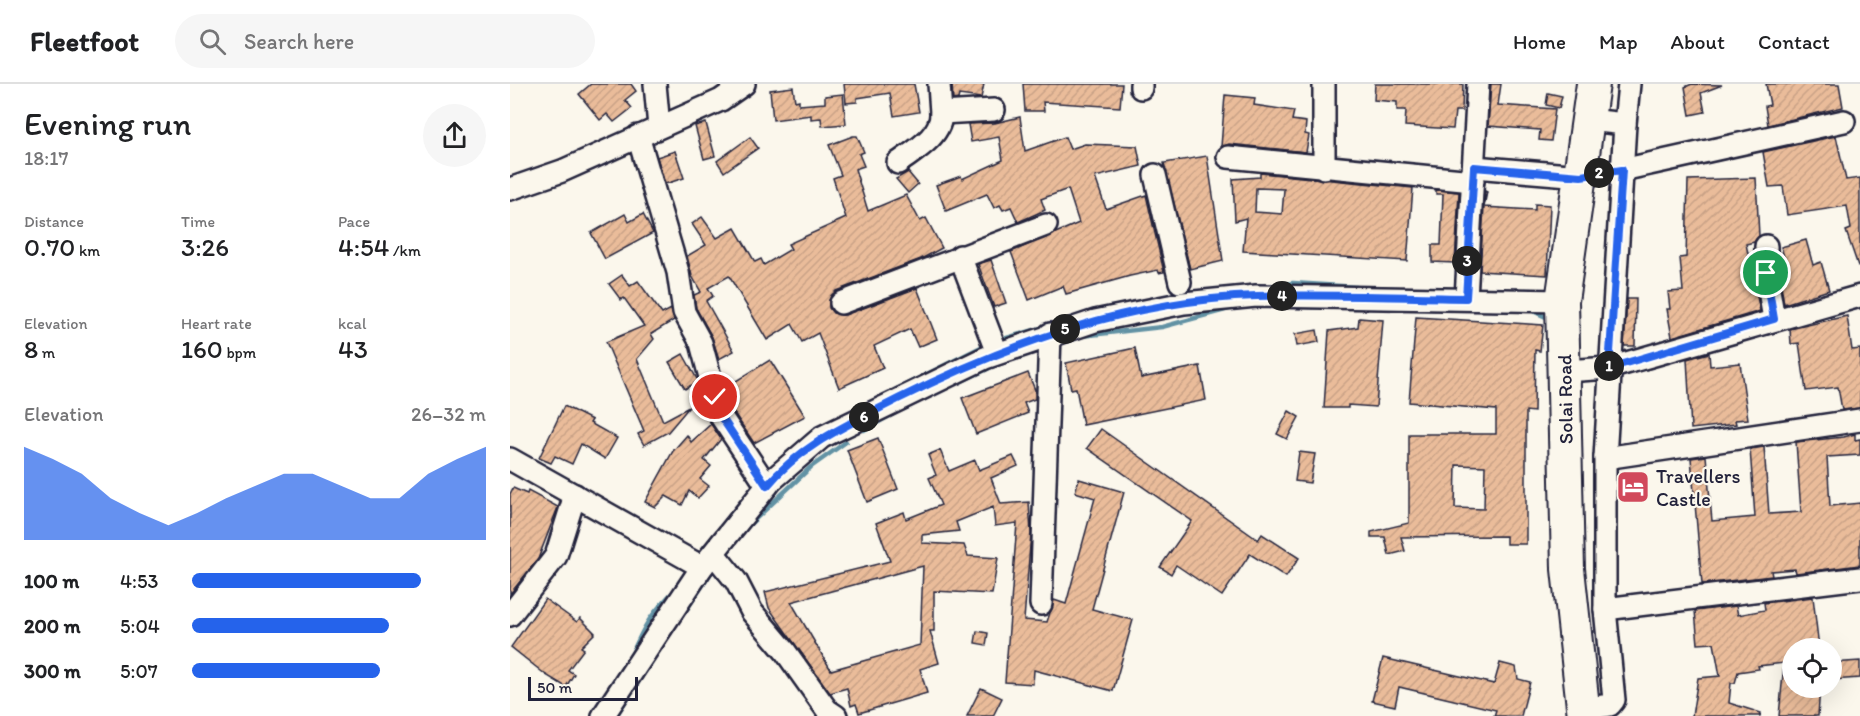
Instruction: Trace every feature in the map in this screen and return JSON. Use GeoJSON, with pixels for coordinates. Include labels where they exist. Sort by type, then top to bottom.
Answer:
{"type":"FeatureCollection","features":[{"type":"Feature","properties":{"kind":"highway","name":"Solai Road"},"geometry":{"type":"LineString","coordinates":[[1583,713],[1568,569],[1566,371],[1562,301],[1593,84]]}},
{"type":"Feature","properties":{"kind":"street"},"geometry":{"type":"LineString","coordinates":[[655,84],[659,127]]}},
{"type":"Feature","properties":{"kind":"street"},"geometry":{"type":"LineString","coordinates":[[510,189],[562,171],[721,100],[744,84]]}},
{"type":"Feature","properties":{"kind":"street"},"geometry":{"type":"LineString","coordinates":[[898,163],[930,138],[941,123],[939,84]]}},
{"type":"Feature","properties":{"kind":"street"},"geometry":{"type":"LineString","coordinates":[[1324,84],[1324,168]]}},
{"type":"Feature","properties":{"kind":"street"},"geometry":{"type":"LineString","coordinates":[[1466,298],[1478,84]]}},
{"type":"Feature","properties":{"kind":"street"},"geometry":{"type":"LineString","coordinates":[[1583,713],[1610,705],[1614,700],[1605,609],[1605,458],[1629,84]]}},
{"type":"Feature","properties":{"kind":"street"},"geometry":{"type":"LineString","coordinates":[[941,113],[994,110]]}},
{"type":"Feature","properties":{"kind":"street"},"geometry":{"type":"LineString","coordinates":[[1589,120],[1625,124]]}},
{"type":"Feature","properties":{"kind":"street"},"geometry":{"type":"LineString","coordinates":[[1228,157],[1324,168],[1581,176],[1622,170],[1844,121]]}},
{"type":"Feature","properties":{"kind":"street"},"geometry":{"type":"LineString","coordinates":[[638,136],[678,272],[684,312],[701,343],[720,415],[767,486]]}},
{"type":"Feature","properties":{"kind":"street"},"geometry":{"type":"LineString","coordinates":[[1155,175],[1180,282]]}},
{"type":"Feature","properties":{"kind":"street"},"geometry":{"type":"LineString","coordinates":[[841,303],[1046,225]]}},
{"type":"Feature","properties":{"kind":"street"},"geometry":{"type":"LineString","coordinates":[[1766,246],[1766,273],[1774,319]]}},
{"type":"Feature","properties":{"kind":"street"},"geometry":{"type":"LineString","coordinates":[[960,256],[997,353]]}},
{"type":"Feature","properties":{"kind":"street"},"geometry":{"type":"LineString","coordinates":[[603,716],[708,561],[767,486],[822,438],[997,353],[1095,321],[1184,303],[1256,296],[1562,301]]}},
{"type":"Feature","properties":{"kind":"street"},"geometry":{"type":"LineString","coordinates":[[1566,371],[1609,368],[1860,296]]}},
{"type":"Feature","properties":{"kind":"street"},"geometry":{"type":"LineString","coordinates":[[1041,604],[1050,334]]}},
{"type":"Feature","properties":{"kind":"street"},"geometry":{"type":"LineString","coordinates":[[1605,458],[1860,420]]}},
{"type":"Feature","properties":{"kind":"street"},"geometry":{"type":"LineString","coordinates":[[510,459],[574,495],[708,561],[736,581],[752,612],[785,651],[827,710],[836,716]]}},
{"type":"Feature","properties":{"kind":"street"},"geometry":{"type":"LineString","coordinates":[[510,615],[556,556],[574,495]]}},
{"type":"Feature","properties":{"kind":"street"},"geometry":{"type":"LineString","coordinates":[[1605,609],[1860,578]]}},
{"type":"Feature","properties":{"kind":"building"},"geometry":{"type":"Polygon","coordinates":[[[591,84],[631,84],[636,91],[625,100],[632,108],[614,122],[607,114],[600,120],[579,94],[591,84]]]}},
{"type":"Feature","properties":{"kind":"building"},"geometry":{"type":"Polygon","coordinates":[[[844,84],[914,84],[919,112],[894,116],[890,93],[857,98],[857,102],[846,103],[844,84]]]}},
{"type":"Feature","properties":{"kind":"building"},"geometry":{"type":"Polygon","coordinates":[[[952,84],[984,84],[981,98],[959,95],[958,99],[953,100],[952,84]]]}},
{"type":"Feature","properties":{"kind":"building"},"geometry":{"type":"Polygon","coordinates":[[[1023,84],[1122,84],[1120,107],[1043,102],[1044,111],[1025,111],[1023,84]]]}},
{"type":"Feature","properties":{"kind":"building"},"geometry":{"type":"Polygon","coordinates":[[[1375,84],[1463,84],[1462,111],[1455,111],[1453,129],[1405,126],[1406,110],[1397,110],[1397,102],[1374,100],[1375,84]]]}},
{"type":"Feature","properties":{"kind":"building"},"geometry":{"type":"Polygon","coordinates":[[[1491,84],[1501,84],[1498,105],[1555,109],[1551,141],[1539,140],[1540,130],[1488,126],[1491,84]]]}},
{"type":"Feature","properties":{"kind":"building"},"geometry":{"type":"Polygon","coordinates":[[[1692,84],[1722,85],[1701,93],[1705,112],[1690,115],[1685,87],[1692,84]]]}},
{"type":"Feature","properties":{"kind":"building"},"geometry":{"type":"Polygon","coordinates":[[[1766,84],[1839,84],[1843,107],[1768,125],[1765,106],[1770,105],[1766,84]]]}},
{"type":"Feature","properties":{"kind":"building"},"geometry":{"type":"Polygon","coordinates":[[[793,87],[795,101],[799,100],[799,105],[825,103],[825,96],[843,94],[846,124],[822,126],[821,118],[811,119],[811,115],[773,120],[770,90],[793,87]]]}},
{"type":"Feature","properties":{"kind":"building"},"geometry":{"type":"Polygon","coordinates":[[[1548,93],[1562,96],[1559,108],[1546,105],[1548,93]]]}},
{"type":"Feature","properties":{"kind":"building"},"geometry":{"type":"Polygon","coordinates":[[[1225,95],[1255,98],[1254,105],[1294,111],[1292,120],[1306,122],[1305,134],[1309,135],[1306,152],[1229,144],[1221,147],[1225,95]]]}},
{"type":"Feature","properties":{"kind":"building"},"geometry":{"type":"Polygon","coordinates":[[[1020,117],[1025,151],[1065,137],[1070,149],[1085,144],[1137,146],[1141,166],[1095,177],[1106,209],[1146,195],[1164,272],[1159,273],[1158,270],[1130,276],[1066,294],[1063,286],[1029,300],[1011,252],[1079,223],[1068,189],[1041,199],[1045,210],[1018,222],[1011,207],[1003,210],[1000,205],[994,208],[987,194],[946,211],[936,185],[961,176],[962,179],[1003,160],[999,137],[971,142],[968,124],[995,123],[1020,117]]]}},
{"type":"Feature","properties":{"kind":"building"},"geometry":{"type":"Polygon","coordinates":[[[706,123],[715,156],[704,159],[695,126],[706,123]]]}},
{"type":"Feature","properties":{"kind":"building"},"geometry":{"type":"Polygon","coordinates":[[[857,136],[864,152],[859,154],[864,166],[855,169],[868,211],[906,195],[920,221],[926,218],[942,248],[921,259],[836,291],[829,300],[829,308],[833,313],[845,315],[917,288],[937,339],[918,347],[910,329],[874,346],[883,368],[839,388],[818,333],[802,342],[792,324],[767,340],[729,276],[708,288],[713,296],[706,301],[734,351],[719,359],[712,337],[696,308],[694,295],[701,292],[692,276],[687,256],[706,245],[692,224],[702,217],[717,238],[735,228],[755,262],[761,259],[764,265],[791,249],[788,244],[846,218],[833,178],[841,175],[829,145],[857,136]]]}},
{"type":"Feature","properties":{"kind":"building"},"geometry":{"type":"Polygon","coordinates":[[[1836,136],[1846,180],[1860,178],[1860,266],[1858,266],[1846,231],[1851,229],[1847,206],[1787,215],[1783,186],[1769,187],[1763,152],[1836,136]]]}},
{"type":"Feature","properties":{"kind":"building"},"geometry":{"type":"Polygon","coordinates":[[[750,137],[758,148],[724,172],[717,161],[750,137]]]}},
{"type":"Feature","properties":{"kind":"building"},"geometry":{"type":"Polygon","coordinates":[[[675,151],[684,178],[665,184],[657,157],[675,151]]]}},
{"type":"Feature","properties":{"kind":"building"},"geometry":{"type":"Polygon","coordinates":[[[1207,156],[1223,261],[1190,269],[1164,163],[1207,156]]]}},
{"type":"Feature","properties":{"kind":"building"},"geometry":{"type":"Polygon","coordinates":[[[908,172],[918,184],[908,193],[896,179],[908,172]]]}},
{"type":"Feature","properties":{"kind":"building"},"geometry":{"type":"Polygon","coordinates":[[[1260,173],[1413,188],[1407,261],[1243,251],[1246,218],[1235,221],[1233,179],[1260,177],[1260,173]],[[1256,188],[1255,212],[1282,214],[1284,189],[1256,188]]]}},
{"type":"Feature","properties":{"kind":"building"},"geometry":{"type":"Polygon","coordinates":[[[1756,178],[1759,236],[1754,242],[1746,244],[1760,311],[1672,337],[1667,309],[1670,309],[1668,292],[1683,291],[1680,258],[1686,257],[1688,180],[1756,178]]]}},
{"type":"Feature","properties":{"kind":"building"},"geometry":{"type":"Polygon","coordinates":[[[1436,190],[1459,192],[1455,263],[1432,262],[1432,245],[1441,245],[1443,194],[1436,194],[1436,190]]]}},
{"type":"Feature","properties":{"kind":"building"},"geometry":{"type":"Polygon","coordinates":[[[1535,204],[1550,205],[1547,275],[1480,271],[1484,207],[1535,210],[1535,204]]]}},
{"type":"Feature","properties":{"kind":"building"},"geometry":{"type":"Polygon","coordinates":[[[625,214],[629,222],[643,214],[653,233],[605,259],[591,233],[625,214]]]}},
{"type":"Feature","properties":{"kind":"building"},"geometry":{"type":"Polygon","coordinates":[[[1806,240],[1813,265],[1821,262],[1829,290],[1784,304],[1779,262],[1785,260],[1781,247],[1806,240]]]}},
{"type":"Feature","properties":{"kind":"building"},"geometry":{"type":"Polygon","coordinates":[[[991,260],[1006,303],[994,307],[978,264],[991,260]]]}},
{"type":"Feature","properties":{"kind":"building"},"geometry":{"type":"Polygon","coordinates":[[[622,275],[630,286],[638,281],[662,314],[671,309],[674,320],[651,334],[654,339],[637,359],[663,421],[689,407],[668,432],[644,445],[638,434],[644,431],[606,342],[644,326],[624,298],[621,300],[609,284],[622,275]]]}},
{"type":"Feature","properties":{"kind":"building"},"geometry":{"type":"Polygon","coordinates":[[[1627,299],[1636,299],[1635,346],[1624,346],[1627,299]]]}},
{"type":"Feature","properties":{"kind":"building"},"geometry":{"type":"Polygon","coordinates":[[[1847,316],[1852,350],[1860,349],[1860,408],[1842,410],[1838,387],[1806,391],[1799,343],[1791,344],[1790,329],[1847,316]]]}},
{"type":"Feature","properties":{"kind":"building"},"geometry":{"type":"Polygon","coordinates":[[[1416,317],[1543,325],[1540,351],[1535,350],[1534,412],[1526,411],[1526,544],[1506,544],[1506,536],[1401,537],[1405,551],[1389,555],[1385,537],[1371,537],[1371,532],[1409,523],[1409,434],[1496,434],[1496,410],[1409,402],[1416,317]],[[1456,465],[1455,508],[1484,509],[1485,466],[1456,465]]]}},
{"type":"Feature","properties":{"kind":"building"},"geometry":{"type":"Polygon","coordinates":[[[1359,318],[1383,320],[1376,407],[1348,405],[1348,408],[1324,408],[1329,331],[1358,327],[1359,318]]]}},
{"type":"Feature","properties":{"kind":"building"},"geometry":{"type":"Polygon","coordinates":[[[1317,330],[1319,342],[1297,346],[1295,334],[1317,330]]]}},
{"type":"Feature","properties":{"kind":"building"},"geometry":{"type":"Polygon","coordinates":[[[1135,348],[1141,378],[1200,366],[1206,400],[1083,425],[1076,388],[1071,389],[1066,363],[1135,348]]]}},
{"type":"Feature","properties":{"kind":"building"},"geometry":{"type":"Polygon","coordinates":[[[1709,353],[1710,366],[1740,363],[1748,419],[1735,420],[1736,424],[1691,429],[1687,359],[1709,353]]]}},
{"type":"Feature","properties":{"kind":"building"},"geometry":{"type":"Polygon","coordinates":[[[683,354],[698,381],[685,389],[669,362],[683,354]]]}},
{"type":"Feature","properties":{"kind":"building"},"geometry":{"type":"Polygon","coordinates":[[[770,360],[805,416],[754,443],[732,410],[726,387],[770,360]]]}},
{"type":"Feature","properties":{"kind":"building"},"geometry":{"type":"Polygon","coordinates":[[[1028,373],[1035,390],[1035,399],[1024,403],[1028,413],[976,434],[962,398],[1028,373]]]}},
{"type":"Feature","properties":{"kind":"building"},"geometry":{"type":"Polygon","coordinates":[[[564,406],[592,420],[590,423],[617,438],[605,459],[581,444],[572,464],[555,456],[551,463],[539,458],[564,406]]]}},
{"type":"Feature","properties":{"kind":"building"},"geometry":{"type":"Polygon","coordinates":[[[1289,411],[1299,417],[1287,439],[1277,434],[1289,411]]]}},
{"type":"Feature","properties":{"kind":"building"},"geometry":{"type":"Polygon","coordinates":[[[711,424],[721,439],[704,460],[711,466],[700,479],[709,486],[698,498],[689,491],[682,505],[666,496],[655,507],[645,502],[673,451],[687,435],[691,442],[711,424]]]}},
{"type":"Feature","properties":{"kind":"building"},"geometry":{"type":"Polygon","coordinates":[[[1101,429],[1258,540],[1262,534],[1299,558],[1286,577],[1250,554],[1222,596],[1176,565],[1171,574],[1160,567],[1192,521],[1087,448],[1101,429]]]}},
{"type":"Feature","properties":{"kind":"building"},"geometry":{"type":"Polygon","coordinates":[[[1855,434],[1855,440],[1860,439],[1860,455],[1827,457],[1830,506],[1860,503],[1860,565],[1796,573],[1795,569],[1771,571],[1772,576],[1702,584],[1691,458],[1706,456],[1712,521],[1755,517],[1750,449],[1764,447],[1769,514],[1801,512],[1796,442],[1855,434]]]}},
{"type":"Feature","properties":{"kind":"building"},"geometry":{"type":"Polygon","coordinates":[[[878,438],[898,489],[867,502],[847,450],[878,438]]]}},
{"type":"Feature","properties":{"kind":"building"},"geometry":{"type":"Polygon","coordinates":[[[940,450],[949,471],[975,460],[979,470],[1013,456],[1018,466],[991,478],[1001,504],[1029,502],[1031,533],[1024,620],[1047,622],[1054,600],[1066,604],[1095,498],[1075,492],[1079,479],[1124,492],[1092,609],[1133,620],[1113,691],[1034,670],[1033,684],[1005,682],[1017,523],[995,526],[993,507],[956,522],[959,531],[922,535],[922,543],[964,545],[968,556],[998,558],[992,594],[934,591],[934,631],[930,631],[939,663],[920,669],[927,693],[859,713],[856,704],[851,706],[847,688],[830,693],[769,608],[765,592],[890,561],[876,523],[904,512],[906,519],[941,505],[929,478],[936,475],[928,455],[940,450]],[[923,566],[791,602],[831,670],[920,645],[923,566]]]}},
{"type":"Feature","properties":{"kind":"building"},"geometry":{"type":"Polygon","coordinates":[[[1299,452],[1315,454],[1310,483],[1295,481],[1299,452]]]}},
{"type":"Feature","properties":{"kind":"building"},"geometry":{"type":"Polygon","coordinates":[[[513,488],[527,494],[528,491],[558,507],[538,559],[510,594],[510,494],[513,488]]]}},
{"type":"Feature","properties":{"kind":"building"},"geometry":{"type":"Polygon","coordinates":[[[1813,597],[1818,638],[1782,638],[1782,663],[1758,666],[1759,669],[1738,672],[1735,683],[1731,683],[1729,703],[1761,713],[1760,716],[1692,716],[1698,678],[1720,676],[1714,643],[1698,644],[1695,611],[1736,606],[1738,615],[1765,610],[1764,603],[1813,597]]]}},
{"type":"Feature","properties":{"kind":"building"},"geometry":{"type":"Polygon","coordinates":[[[545,599],[577,622],[580,618],[595,633],[581,647],[584,649],[568,670],[574,674],[566,687],[546,675],[511,647],[545,599]]]}},
{"type":"Feature","properties":{"kind":"building"},"geometry":{"type":"Polygon","coordinates":[[[977,631],[988,633],[986,645],[975,643],[977,631]]]}},
{"type":"Feature","properties":{"kind":"building"},"geometry":{"type":"Polygon","coordinates":[[[1383,658],[1494,684],[1500,663],[1516,667],[1518,679],[1530,682],[1521,716],[1494,716],[1496,710],[1399,687],[1395,706],[1372,701],[1383,658]]]}},
{"type":"Feature","properties":{"kind":"building"},"geometry":{"type":"Polygon","coordinates":[[[1860,661],[1860,678],[1842,679],[1842,662],[1860,661]]]}},
{"type":"Feature","properties":{"kind":"building"},"geometry":{"type":"Polygon","coordinates":[[[1782,684],[1782,698],[1819,698],[1818,716],[1779,716],[1782,684]]]}},
{"type":"Feature","properties":{"kind":"building"},"geometry":{"type":"Polygon","coordinates":[[[981,688],[1002,698],[993,716],[967,716],[981,688]]]}},
{"type":"Feature","properties":{"kind":"waterway"},"geometry":{"type":"LineString","coordinates":[[1266,287],[1293,283],[1357,287]]}},
{"type":"Feature","properties":{"kind":"waterway"},"geometry":{"type":"LineString","coordinates":[[1081,336],[1162,327],[1229,309]]}},
{"type":"Feature","properties":{"kind":"waterway"},"geometry":{"type":"LineString","coordinates":[[1531,310],[1550,319]]}},
{"type":"Feature","properties":{"kind":"waterway"},"geometry":{"type":"LineString","coordinates":[[1000,340],[1041,328]]}},
{"type":"Feature","properties":{"kind":"waterway"},"geometry":{"type":"LineString","coordinates":[[895,390],[983,346]]}},
{"type":"Feature","properties":{"kind":"waterway"},"geometry":{"type":"LineString","coordinates":[[962,381],[998,364]]}},
{"type":"Feature","properties":{"kind":"waterway"},"geometry":{"type":"LineString","coordinates":[[864,430],[895,413]]}},
{"type":"Feature","properties":{"kind":"waterway"},"geometry":{"type":"LineString","coordinates":[[748,526],[811,467],[846,442]]}},
{"type":"Feature","properties":{"kind":"waterway"},"geometry":{"type":"LineString","coordinates":[[687,609],[715,567]]}},
{"type":"Feature","properties":{"kind":"waterway"},"geometry":{"type":"LineString","coordinates":[[630,658],[650,620],[661,604],[678,587]]}},
{"type":"Feature","properties":{"kind":"waterway"},"geometry":{"type":"LineString","coordinates":[[616,716],[680,618]]}},
{"type":"Feature","properties":{"kind":"place","name":"Travellers Castle"},"geometry":{"type":"Point","coordinates":[1633,487]}},
{"type":"Feature","properties":{"kind":"route"},"geometry":{"type":"LineString","coordinates":[[715,397],[720,415],[767,486],[822,438],[925,386],[985,358],[1050,334],[1095,321],[1184,303],[1256,296],[1466,298],[1474,167],[1581,176],[1622,170],[1609,368],[1774,319],[1766,273]]}}]}
